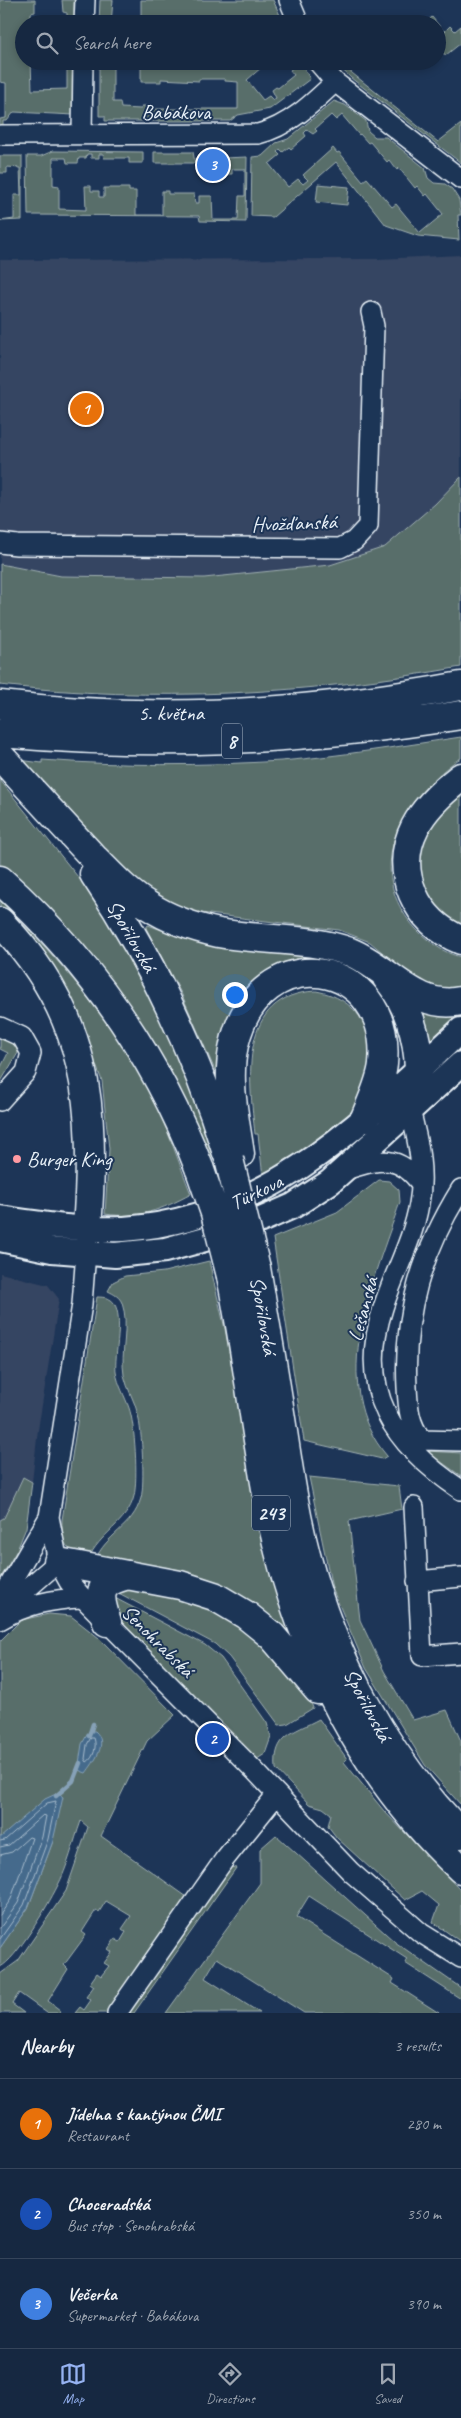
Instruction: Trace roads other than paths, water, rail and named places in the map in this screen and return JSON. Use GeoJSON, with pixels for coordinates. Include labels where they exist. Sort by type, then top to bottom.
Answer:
{"type":"FeatureCollection","features":[{"type":"Feature","properties":{"kind":"highway","name":"5. května"},"geometry":{"type":"LineString","coordinates":[[0,705],[112,713],[236,712],[359,702],[461,686]]}},
{"type":"Feature","properties":{"kind":"highway","name":"5. května"},"geometry":{"type":"LineString","coordinates":[[0,741],[125,742],[239,740],[352,731],[461,715]]}},
{"type":"Feature","properties":{"kind":"highway"},"geometry":{"type":"LineString","coordinates":[[0,741],[42,804],[129,892],[160,912],[218,932],[336,948],[352,953],[418,995],[437,1002],[461,1001]]}},
{"type":"Feature","properties":{"kind":"highway"},"geometry":{"type":"LineString","coordinates":[[461,777],[440,795],[419,820],[410,838],[406,859],[408,882],[423,913],[440,929],[461,940]]}},
{"type":"Feature","properties":{"kind":"highway","name":"Spořilovská"},"geometry":{"type":"LineString","coordinates":[[42,804],[96,876],[154,975],[200,1072],[235,1156],[246,1222],[243,1272],[244,1343],[269,1505],[282,1562],[306,1638],[330,1692],[354,1737],[403,1807],[461,1869]]}},
{"type":"Feature","properties":{"kind":"highway","name":"Spořilovská"},"geometry":{"type":"LineString","coordinates":[[0,880],[69,949],[121,1016],[165,1088],[200,1170],[215,1213],[266,1323],[297,1518],[314,1583],[329,1627],[360,1694],[389,1746],[422,1791],[461,1834]]}},
{"type":"Feature","properties":{"kind":"highway"},"geometry":{"type":"LineString","coordinates":[[0,922],[32,958],[52,989],[69,1023],[75,1042],[90,1130],[91,1171],[87,1241]]}},
{"type":"Feature","properties":{"kind":"highway"},"geometry":{"type":"LineString","coordinates":[[375,967],[392,984],[402,1001],[415,1035],[412,1076]]}},
{"type":"Feature","properties":{"kind":"highway"},"geometry":{"type":"LineString","coordinates":[[235,1156],[231,1078],[234,1045],[242,1019],[254,1000],[282,979],[314,972],[340,978],[358,991],[372,1009],[412,1076]]}},
{"type":"Feature","properties":{"kind":"highway"},"geometry":{"type":"LineString","coordinates":[[365,1118],[379,1082],[383,1062],[382,1036],[372,1009]]}},
{"type":"Feature","properties":{"kind":"highway"},"geometry":{"type":"LineString","coordinates":[[58,1562],[129,1575],[204,1592],[246,1615],[282,1645],[354,1737]]}},
{"type":"Feature","properties":{"kind":"highway"},"geometry":{"type":"LineString","coordinates":[[107,1622],[100,1602],[101,1594],[111,1581],[129,1575]]}},
{"type":"Feature","properties":{"kind":"main road","name":"Türkova"},"geometry":{"type":"LineString","coordinates":[[0,1239],[52,1250],[87,1241],[116,1229],[149,1226],[230,1206],[305,1165],[365,1118],[461,1030]]}},
{"type":"Feature","properties":{"kind":"main road","name":"Türkova"},"geometry":{"type":"LineString","coordinates":[[0,1218],[54,1226],[115,1255],[165,1250],[238,1230],[305,1199],[342,1172],[461,1064]]}},
{"type":"Feature","properties":{"kind":"main road"},"geometry":{"type":"LineString","coordinates":[[410,1110],[412,1076]]}},
{"type":"Feature","properties":{"kind":"street"},"geometry":{"type":"LineString","coordinates":[[84,0],[84,15]]}},
{"type":"Feature","properties":{"kind":"street"},"geometry":{"type":"LineString","coordinates":[[289,0],[295,15]]}},
{"type":"Feature","properties":{"kind":"street"},"geometry":{"type":"LineString","coordinates":[[82,134],[84,70]]}},
{"type":"Feature","properties":{"kind":"street"},"geometry":{"type":"LineString","coordinates":[[325,70],[335,82],[461,180]]}},
{"type":"Feature","properties":{"kind":"street","name":"Babákova"},"geometry":{"type":"LineString","coordinates":[[0,135],[258,134],[269,132],[288,122],[335,82]]}},
{"type":"Feature","properties":{"kind":"street","name":"Hvožďanská"},"geometry":{"type":"LineString","coordinates":[[0,543],[17,545],[340,548],[354,541],[368,526],[374,326],[371,312]]}},
{"type":"Feature","properties":{"kind":"street"},"geometry":{"type":"LineString","coordinates":[[0,1027],[22,1037],[31,1054],[29,1066],[0,1101]]}},
{"type":"Feature","properties":{"kind":"street","name":"Lešanská"},"geometry":{"type":"LineString","coordinates":[[410,1110],[417,1140],[421,1184],[416,1220],[383,1308],[376,1336],[375,1379],[386,1415],[406,1444],[437,1474],[461,1490]]}},
{"type":"Feature","properties":{"kind":"street"},"geometry":{"type":"LineString","coordinates":[[342,1172],[375,1160],[385,1160],[405,1166],[421,1184]]}},
{"type":"Feature","properties":{"kind":"street"},"geometry":{"type":"LineString","coordinates":[[461,1189],[428,1251],[409,1313],[406,1366],[410,1422],[422,1440],[461,1441]]}},
{"type":"Feature","properties":{"kind":"street","name":"Senohrabská"},"geometry":{"type":"LineString","coordinates":[[87,1241],[82,1304],[49,1517],[58,1562],[69,1582],[83,1598],[277,1794],[351,1872],[422,1933],[461,1958]]}},
{"type":"Feature","properties":{"kind":"street"},"geometry":{"type":"LineString","coordinates":[[414,1507],[422,1656],[461,1653]]}},
{"type":"Feature","properties":{"kind":"street"},"geometry":{"type":"LineString","coordinates":[[0,1601],[49,1517]]}},
{"type":"Feature","properties":{"kind":"street"},"geometry":{"type":"LineString","coordinates":[[0,1613],[58,1562]]}},
{"type":"Feature","properties":{"kind":"street"},"geometry":{"type":"LineString","coordinates":[[417,1581],[461,1577]]}},
{"type":"Feature","properties":{"kind":"street"},"geometry":{"type":"LineString","coordinates":[[0,1620],[19,1609],[59,1599],[83,1598]]}},
{"type":"Feature","properties":{"kind":"street"},"geometry":{"type":"LineString","coordinates":[[118,2013],[224,1860],[277,1794]]}},
{"type":"Feature","properties":{"kind":"water"},"geometry":{"type":"Polygon","coordinates":[[[89,1731],[95,1731],[101,1741],[99,1752],[86,1773],[78,1770],[82,1744],[89,1731]]]}},
{"type":"Feature","properties":{"kind":"water"},"geometry":{"type":"Polygon","coordinates":[[[58,1793],[63,1797],[53,1841],[28,1908],[0,1948],[0,1838],[45,1799],[58,1793]]]}},
{"type":"Feature","properties":{"kind":"waterway"},"geometry":{"type":"LineString","coordinates":[[89,1736],[93,1724]]}},
{"type":"Feature","properties":{"kind":"waterway"},"geometry":{"type":"LineString","coordinates":[[56,1796],[73,1781],[80,1763]]}},
{"type":"Feature","properties":{"kind":"place","name":"Večerka"},"geometry":{"type":"Point","coordinates":[213,165]}},
{"type":"Feature","properties":{"kind":"place","name":"Jídelna s kantýnou ČMI"},"geometry":{"type":"Point","coordinates":[86,409]}},
{"type":"Feature","properties":{"kind":"place","name":"Burger King"},"geometry":{"type":"Point","coordinates":[17,1159]}},
{"type":"Feature","properties":{"kind":"place","name":"Choceradská"},"geometry":{"type":"Point","coordinates":[213,1739]}}]}
